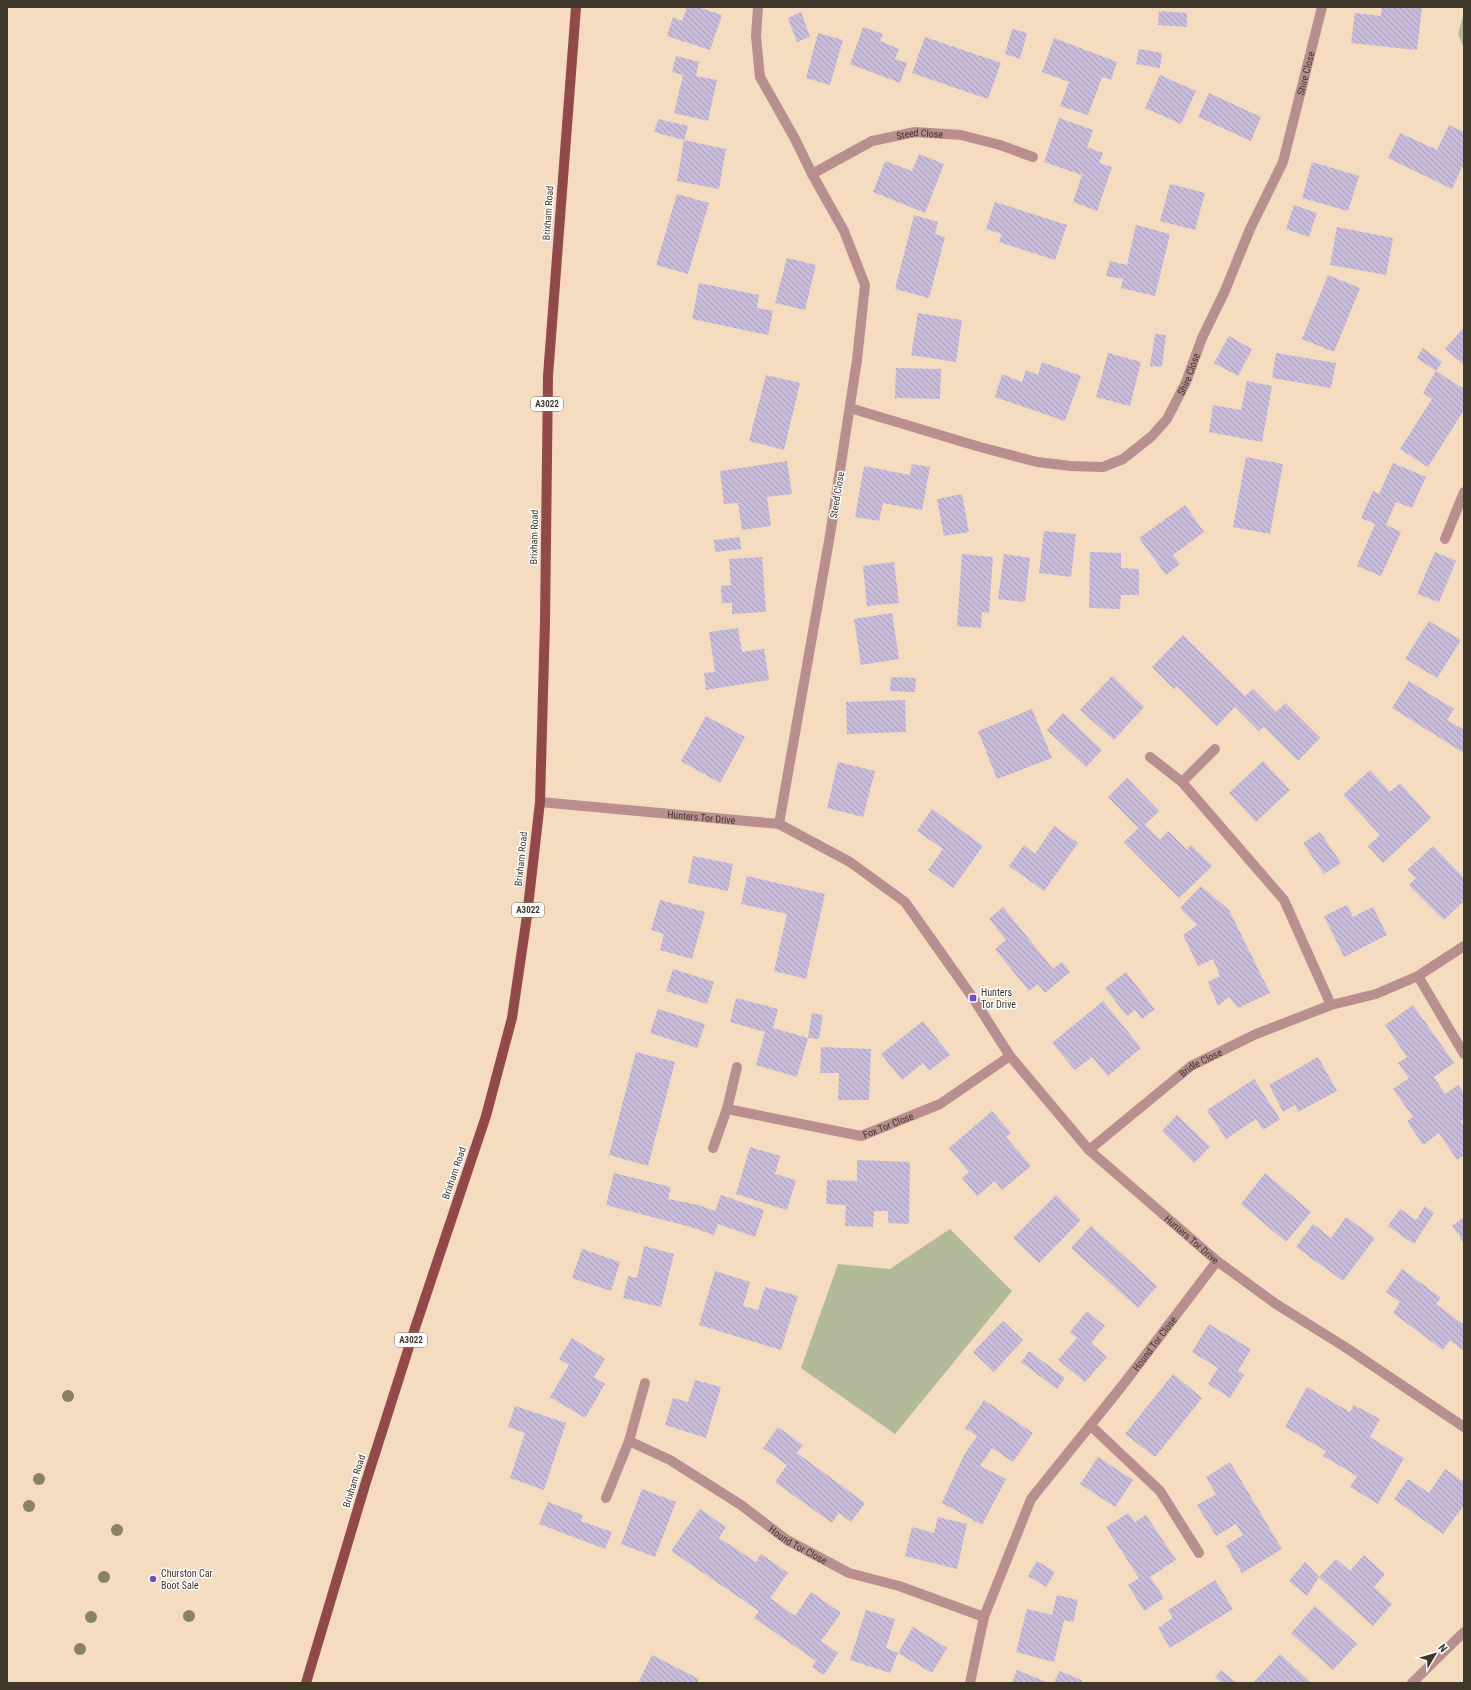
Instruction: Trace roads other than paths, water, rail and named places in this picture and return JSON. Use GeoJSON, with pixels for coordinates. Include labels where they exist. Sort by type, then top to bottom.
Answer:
{"type":"FeatureCollection","features":[{"type":"Feature","properties":{"kind":"main road","name":"Brixham Road"},"geometry":{"type":"LineString","coordinates":[[306,1683],[367,1478],[488,1108],[512,1018],[527,916],[540,802],[545,622],[548,376],[576,7]]}},
{"type":"Feature","properties":{"kind":"street","name":"Steed Close"},"geometry":{"type":"LineString","coordinates":[[758,7],[756,36],[760,77],[844,231],[865,285],[857,360],[829,543],[779,824]]}},
{"type":"Feature","properties":{"kind":"street","name":"Shire Close"},"geometry":{"type":"LineString","coordinates":[[850,408],[980,447],[1038,462],[1071,466],[1103,467],[1123,459],[1152,436],[1167,419],[1186,382],[1202,338],[1224,293],[1250,229],[1283,162],[1322,7]]}},
{"type":"Feature","properties":{"kind":"street","name":"Steed Close"},"geometry":{"type":"LineString","coordinates":[[812,174],[872,141],[915,132],[961,135],[1000,145],[1033,157]]}},
{"type":"Feature","properties":{"kind":"street"},"geometry":{"type":"LineString","coordinates":[[1445,539],[1464,492]]}},
{"type":"Feature","properties":{"kind":"street"},"geometry":{"type":"LineString","coordinates":[[1182,782],[1215,749]]}},
{"type":"Feature","properties":{"kind":"street"},"geometry":{"type":"LineString","coordinates":[[1150,757],[1182,782],[1284,900],[1331,1005]]}},
{"type":"Feature","properties":{"kind":"street","name":"Hunters Tor Drive"},"geometry":{"type":"LineString","coordinates":[[540,802],[779,824],[850,862],[905,902],[973,998],[1010,1056],[1089,1150],[1217,1261],[1276,1304],[1464,1427]]}},
{"type":"Feature","properties":{"kind":"street","name":"Bridle Close"},"geometry":{"type":"LineString","coordinates":[[1089,1150],[1191,1066],[1256,1034],[1331,1005],[1376,994],[1418,976],[1464,946]]}},
{"type":"Feature","properties":{"kind":"street"},"geometry":{"type":"LineString","coordinates":[[1418,976],[1464,1054]]}},
{"type":"Feature","properties":{"kind":"street","name":"Fox Tor Close"},"geometry":{"type":"LineString","coordinates":[[727,1109],[861,1136],[940,1104],[1010,1056]]}},
{"type":"Feature","properties":{"kind":"street"},"geometry":{"type":"LineString","coordinates":[[713,1148],[727,1109],[737,1067]]}},
{"type":"Feature","properties":{"kind":"street","name":"Hound Tor Close"},"geometry":{"type":"LineString","coordinates":[[970,1683],[984,1617],[1031,1499],[1217,1261]]}},
{"type":"Feature","properties":{"kind":"street"},"geometry":{"type":"LineString","coordinates":[[606,1498],[629,1441],[645,1383]]}},
{"type":"Feature","properties":{"kind":"street"},"geometry":{"type":"LineString","coordinates":[[1090,1425],[1160,1491],[1199,1553]]}},
{"type":"Feature","properties":{"kind":"street","name":"Hound Tor Close"},"geometry":{"type":"LineString","coordinates":[[629,1441],[670,1460],[741,1505],[787,1540],[848,1572],[899,1586],[984,1617]]}},
{"type":"Feature","properties":{"kind":"street"},"geometry":{"type":"LineString","coordinates":[[1412,1683],[1464,1632]]}},
{"type":"Feature","properties":{"kind":"place","name":"Hunters Tor Drive"},"geometry":{"type":"Point","coordinates":[973,998]}},
{"type":"Feature","properties":{"kind":"place","name":"Churston Car Boot Sale"},"geometry":{"type":"Point","coordinates":[153,1579]}}]}
